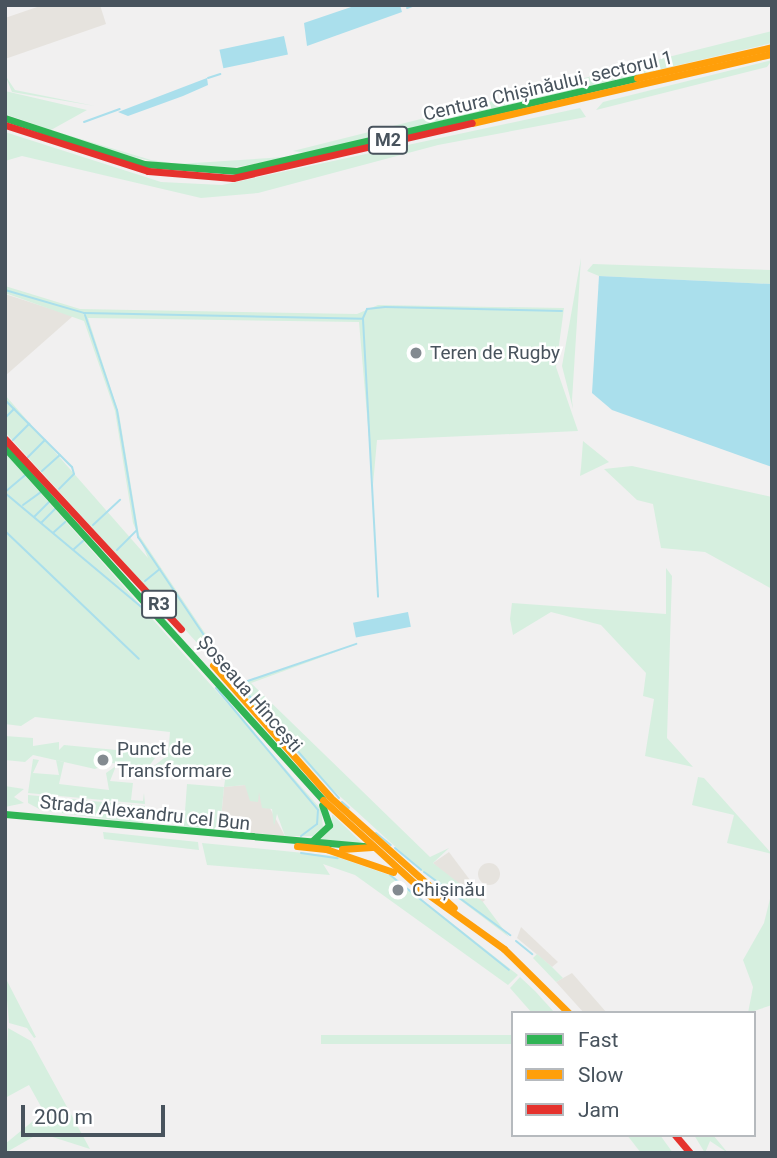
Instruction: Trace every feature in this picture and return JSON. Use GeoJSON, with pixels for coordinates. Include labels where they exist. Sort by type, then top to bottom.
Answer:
{"type":"FeatureCollection","features":[{"type":"Feature","properties":{"kind":"main road","name":"Centura Chișinăului, sectorul 1"},"geometry":{"type":"LineString","coordinates":[[5,118],[136,162],[237,171],[772,47]]}},
{"type":"Feature","properties":{"kind":"main road","name":"Centura Chișinăului, sectorul 1"},"geometry":{"type":"LineString","coordinates":[[5,125],[132,167],[216,179],[289,169],[772,54]]}},
{"type":"Feature","properties":{"kind":"main road","name":"Șoseaua Hîncești"},"geometry":{"type":"LineString","coordinates":[[5,439],[308,774],[370,834],[428,883]]}},
{"type":"Feature","properties":{"kind":"main road","name":"Șoseaua Hîncești"},"geometry":{"type":"LineString","coordinates":[[5,448],[372,846],[422,890]]}},
{"type":"Feature","properties":{"kind":"main road","name":"R3"},"geometry":{"type":"LineString","coordinates":[[243,709],[327,811],[327,830],[310,843]]}},
{"type":"Feature","properties":{"kind":"main road","name":"R3"},"geometry":{"type":"LineString","coordinates":[[308,774],[372,846],[428,883],[567,1011]]}},
{"type":"Feature","properties":{"kind":"main road","name":"Strada Alexandru cel Bun"},"geometry":{"type":"LineString","coordinates":[[5,814],[326,849],[372,846]]}},
{"type":"Feature","properties":{"kind":"main road"},"geometry":{"type":"LineString","coordinates":[[370,834],[372,846]]}},
{"type":"Feature","properties":{"kind":"main road","name":"Strada Alexandru cel Bun"},"geometry":{"type":"LineString","coordinates":[[281,842],[372,846]]}},
{"type":"Feature","properties":{"kind":"main road","name":"R3"},"geometry":{"type":"LineString","coordinates":[[326,849],[375,862],[457,912]]}},
{"type":"Feature","properties":{"kind":"main road"},"geometry":{"type":"LineString","coordinates":[[677,1137],[690,1153]]}},
{"type":"Feature","properties":{"kind":"shaded area"},"geometry":{"type":"Polygon","coordinates":[[[43,5],[100,5],[106,24],[5,59],[5,18],[43,5]]]}},
{"type":"Feature","properties":{"kind":"shaded area"},"geometry":{"type":"Polygon","coordinates":[[[5,294],[73,316],[5,376],[5,294]]]}},
{"type":"Feature","properties":{"kind":"shaded area"},"geometry":{"type":"Polygon","coordinates":[[[245,785],[259,788],[285,836],[220,829],[224,787],[245,785]]]}},
{"type":"Feature","properties":{"kind":"shaded area"},"geometry":{"type":"Polygon","coordinates":[[[449,852],[485,900],[480,904],[433,863],[449,852]]]}},
{"type":"Feature","properties":{"kind":"shaded area"},"geometry":{"type":"Polygon","coordinates":[[[489,863],[499,870],[500,874],[493,884],[489,885],[479,878],[478,874],[485,864],[489,863]]]}},
{"type":"Feature","properties":{"kind":"shaded area"},"geometry":{"type":"Polygon","coordinates":[[[521,927],[558,962],[552,967],[517,938],[521,927]]]}},
{"type":"Feature","properties":{"kind":"shaded area"},"geometry":{"type":"Polygon","coordinates":[[[572,973],[605,1011],[582,1011],[556,982],[572,973]]]}},
{"type":"Feature","properties":{"kind":"green space"},"geometry":{"type":"Polygon","coordinates":[[[772,31],[772,43],[306,153],[293,151],[772,31]]]}},
{"type":"Feature","properties":{"kind":"green space"},"geometry":{"type":"Polygon","coordinates":[[[772,60],[767,67],[596,110],[603,102],[772,60]]]}},
{"type":"Feature","properties":{"kind":"green space"},"geometry":{"type":"Polygon","coordinates":[[[5,75],[15,90],[95,106],[12,92],[5,75]]]}},
{"type":"Feature","properties":{"kind":"green space"},"geometry":{"type":"Polygon","coordinates":[[[5,91],[87,110],[51,130],[5,114],[5,91]]]}},
{"type":"Feature","properties":{"kind":"green space"},"geometry":{"type":"Polygon","coordinates":[[[580,108],[586,117],[438,145],[258,193],[201,198],[22,156],[5,161],[5,132],[161,182],[222,185],[580,108]]]}},
{"type":"Feature","properties":{"kind":"green space"},"geometry":{"type":"Polygon","coordinates":[[[51,130],[151,160],[178,164],[300,156],[236,167],[166,165],[111,151],[51,130]]]}},
{"type":"Feature","properties":{"kind":"green space"},"geometry":{"type":"Polygon","coordinates":[[[581,258],[572,400],[573,409],[562,366],[581,258]]]}},
{"type":"Feature","properties":{"kind":"green space"},"geometry":{"type":"Polygon","coordinates":[[[593,264],[772,270],[772,284],[599,276],[587,271],[593,264]]]}},
{"type":"Feature","properties":{"kind":"green space"},"geometry":{"type":"Polygon","coordinates":[[[5,286],[80,309],[357,314],[378,305],[564,308],[556,367],[578,431],[377,440],[373,485],[359,322],[88,318],[119,414],[139,535],[217,651],[240,683],[344,649],[251,683],[430,857],[449,848],[433,863],[483,902],[509,937],[423,872],[321,779],[5,432],[5,395],[148,558],[133,523],[115,411],[84,321],[5,293],[5,286]]]}},
{"type":"Feature","properties":{"kind":"green space"},"geometry":{"type":"Polygon","coordinates":[[[583,441],[609,462],[580,476],[581,468],[583,441]]]}},
{"type":"Feature","properties":{"kind":"green space"},"geometry":{"type":"Polygon","coordinates":[[[5,453],[321,809],[323,827],[313,836],[285,836],[277,814],[274,826],[272,809],[262,808],[259,792],[258,802],[250,801],[245,785],[224,787],[225,780],[216,766],[154,766],[168,755],[170,732],[35,717],[21,726],[5,724],[5,453]]]}},
{"type":"Feature","properties":{"kind":"green space"},"geometry":{"type":"Polygon","coordinates":[[[632,466],[772,497],[772,589],[705,552],[661,548],[653,504],[637,500],[604,469],[632,466]]]}},
{"type":"Feature","properties":{"kind":"green space"},"geometry":{"type":"Polygon","coordinates":[[[666,568],[672,576],[667,738],[693,767],[645,756],[654,699],[643,696],[646,673],[601,625],[551,612],[513,635],[510,619],[512,603],[666,614],[666,568]]]}},
{"type":"Feature","properties":{"kind":"green space"},"geometry":{"type":"Polygon","coordinates":[[[5,736],[33,738],[33,746],[59,742],[59,750],[64,745],[158,754],[149,766],[111,763],[95,769],[33,755],[25,762],[5,760],[5,736]]]}},
{"type":"Feature","properties":{"kind":"green space"},"geometry":{"type":"Polygon","coordinates":[[[33,759],[39,760],[33,773],[59,775],[56,760],[64,762],[59,784],[109,790],[106,773],[116,766],[110,781],[133,783],[131,800],[143,801],[144,793],[145,804],[28,793],[33,759]]]}},
{"type":"Feature","properties":{"kind":"green space"},"geometry":{"type":"Polygon","coordinates":[[[698,777],[704,778],[772,854],[727,843],[734,815],[692,805],[698,777]]]}},
{"type":"Feature","properties":{"kind":"green space"},"geometry":{"type":"Polygon","coordinates":[[[187,784],[224,787],[220,828],[231,833],[165,825],[184,825],[187,784]]]}},
{"type":"Feature","properties":{"kind":"green space"},"geometry":{"type":"Polygon","coordinates":[[[5,786],[24,789],[14,797],[24,803],[5,807],[5,786]]]}},
{"type":"Feature","properties":{"kind":"green space"},"geometry":{"type":"Polygon","coordinates":[[[28,795],[145,806],[143,824],[41,810],[28,803],[28,795]]]}},
{"type":"Feature","properties":{"kind":"green space"},"geometry":{"type":"Polygon","coordinates":[[[332,815],[363,844],[318,842],[331,828],[332,815]]]}},
{"type":"Feature","properties":{"kind":"green space"},"geometry":{"type":"Polygon","coordinates":[[[103,832],[198,842],[199,850],[104,839],[103,832]]]}},
{"type":"Feature","properties":{"kind":"green space"},"geometry":{"type":"Polygon","coordinates":[[[202,843],[334,856],[392,876],[518,975],[508,985],[355,875],[323,864],[330,875],[207,865],[202,843]]]}},
{"type":"Feature","properties":{"kind":"green space"},"geometry":{"type":"Polygon","coordinates":[[[772,891],[772,1005],[748,1011],[753,987],[743,960],[764,923],[772,891]]]}},
{"type":"Feature","properties":{"kind":"green space"},"geometry":{"type":"Polygon","coordinates":[[[537,954],[563,978],[556,982],[533,958],[537,954]]]}},
{"type":"Feature","properties":{"kind":"green space"},"geometry":{"type":"Polygon","coordinates":[[[5,977],[36,1037],[34,1038],[27,1028],[9,1023],[5,977]]]}},
{"type":"Feature","properties":{"kind":"green space"},"geometry":{"type":"Polygon","coordinates":[[[520,977],[553,1011],[530,1011],[510,988],[520,977]]]}},
{"type":"Feature","properties":{"kind":"green space"},"geometry":{"type":"Polygon","coordinates":[[[8,1028],[31,1041],[90,1149],[40,1133],[5,1153],[5,1144],[44,1112],[29,1085],[5,1098],[8,1028]]]}},
{"type":"Feature","properties":{"kind":"green space"},"geometry":{"type":"Polygon","coordinates":[[[321,1035],[511,1035],[511,1044],[321,1044],[321,1035]]]}},
{"type":"Feature","properties":{"kind":"green space"},"geometry":{"type":"Polygon","coordinates":[[[629,1137],[661,1137],[673,1153],[641,1153],[629,1137]]]}},
{"type":"Feature","properties":{"kind":"green space"},"geometry":{"type":"Polygon","coordinates":[[[695,1137],[715,1137],[728,1153],[710,1141],[705,1153],[695,1137]]]}},
{"type":"Feature","properties":{"kind":"water"},"geometry":{"type":"Polygon","coordinates":[[[357,5],[400,5],[402,12],[307,46],[304,23],[357,5]]]}},
{"type":"Feature","properties":{"kind":"water"},"geometry":{"type":"Polygon","coordinates":[[[284,36],[288,55],[223,68],[219,50],[284,36]]]}},
{"type":"Feature","properties":{"kind":"water"},"geometry":{"type":"Polygon","coordinates":[[[207,78],[208,85],[183,96],[128,116],[118,112],[207,78]]]}},
{"type":"Feature","properties":{"kind":"water"},"geometry":{"type":"Polygon","coordinates":[[[599,276],[772,284],[772,467],[612,410],[592,393],[599,276]]]}},
{"type":"Feature","properties":{"kind":"water"},"geometry":{"type":"Polygon","coordinates":[[[408,612],[411,627],[356,637],[353,623],[408,612]]]}},
{"type":"Feature","properties":{"kind":"waterway"},"geometry":{"type":"LineString","coordinates":[[407,8],[415,5]]}},
{"type":"Feature","properties":{"kind":"waterway"},"geometry":{"type":"LineString","coordinates":[[208,78],[220,74]]}},
{"type":"Feature","properties":{"kind":"waterway"},"geometry":{"type":"LineString","coordinates":[[84,122],[120,109]]}},
{"type":"Feature","properties":{"kind":"waterway"},"geometry":{"type":"LineString","coordinates":[[5,290],[84,313],[363,319],[378,597]]}},
{"type":"Feature","properties":{"kind":"waterway"},"geometry":{"type":"LineString","coordinates":[[363,318],[367,309],[385,307],[562,311]]}},
{"type":"Feature","properties":{"kind":"waterway"},"geometry":{"type":"LineString","coordinates":[[85,315],[117,410],[138,537],[230,674],[339,798]]}},
{"type":"Feature","properties":{"kind":"waterway"},"geometry":{"type":"LineString","coordinates":[[5,400],[72,467],[74,474],[59,489]]}},
{"type":"Feature","properties":{"kind":"waterway"},"geometry":{"type":"LineString","coordinates":[[5,418],[14,409]]}},
{"type":"Feature","properties":{"kind":"waterway"},"geometry":{"type":"LineString","coordinates":[[13,440],[29,424]]}},
{"type":"Feature","properties":{"kind":"waterway"},"geometry":{"type":"LineString","coordinates":[[28,457],[45,440]]}},
{"type":"Feature","properties":{"kind":"waterway"},"geometry":{"type":"LineString","coordinates":[[42,471],[60,455]]}},
{"type":"Feature","properties":{"kind":"waterway"},"geometry":{"type":"LineString","coordinates":[[5,492],[25,475]]}},
{"type":"Feature","properties":{"kind":"waterway"},"geometry":{"type":"LineString","coordinates":[[23,505],[41,492]]}},
{"type":"Feature","properties":{"kind":"waterway"},"geometry":{"type":"LineString","coordinates":[[5,493],[146,611]]}},
{"type":"Feature","properties":{"kind":"waterway"},"geometry":{"type":"LineString","coordinates":[[93,525],[120,500]]}},
{"type":"Feature","properties":{"kind":"waterway"},"geometry":{"type":"LineString","coordinates":[[34,517],[50,501]]}},
{"type":"Feature","properties":{"kind":"waterway"},"geometry":{"type":"LineString","coordinates":[[41,523],[56,508]]}},
{"type":"Feature","properties":{"kind":"waterway"},"geometry":{"type":"LineString","coordinates":[[54,532],[65,522]]}},
{"type":"Feature","properties":{"kind":"waterway"},"geometry":{"type":"LineString","coordinates":[[5,531],[139,659]]}},
{"type":"Feature","properties":{"kind":"waterway"},"geometry":{"type":"LineString","coordinates":[[117,550],[136,531]]}},
{"type":"Feature","properties":{"kind":"waterway"},"geometry":{"type":"LineString","coordinates":[[74,549],[83,541]]}},
{"type":"Feature","properties":{"kind":"waterway"},"geometry":{"type":"LineString","coordinates":[[145,581],[160,569]]}},
{"type":"Feature","properties":{"kind":"waterway"},"geometry":{"type":"LineString","coordinates":[[167,604],[176,595]]}},
{"type":"Feature","properties":{"kind":"waterway"},"geometry":{"type":"LineString","coordinates":[[239,684],[356,644]]}},
{"type":"Feature","properties":{"kind":"waterway"},"geometry":{"type":"LineString","coordinates":[[216,688],[318,810],[317,824],[301,836]]}},
{"type":"Feature","properties":{"kind":"waterway"},"geometry":{"type":"LineString","coordinates":[[342,802],[349,808]]}},
{"type":"Feature","properties":{"kind":"waterway"},"geometry":{"type":"LineString","coordinates":[[376,833],[391,845]]}},
{"type":"Feature","properties":{"kind":"waterway"},"geometry":{"type":"LineString","coordinates":[[395,848],[421,870]]}},
{"type":"Feature","properties":{"kind":"waterway"},"geometry":{"type":"LineString","coordinates":[[301,853],[338,858]]}},
{"type":"Feature","properties":{"kind":"waterway"},"geometry":{"type":"LineString","coordinates":[[424,872],[510,935]]}},
{"type":"Feature","properties":{"kind":"waterway"},"geometry":{"type":"LineString","coordinates":[[390,875],[509,970]]}},
{"type":"Feature","properties":{"kind":"waterway"},"geometry":{"type":"LineString","coordinates":[[516,941],[532,954]]}},
{"type":"Feature","properties":{"kind":"traffic: fast"},"geometry":{"type":"LineString","coordinates":[[5,118],[144,164],[237,171],[637,78]]}},
{"type":"Feature","properties":{"kind":"traffic: fast"},"geometry":{"type":"LineString","coordinates":[[5,448],[323,800]]}},
{"type":"Feature","properties":{"kind":"traffic: fast"},"geometry":{"type":"LineString","coordinates":[[310,843],[329,825],[322,805]]}},
{"type":"Feature","properties":{"kind":"traffic: fast"},"geometry":{"type":"LineString","coordinates":[[5,814],[372,847]]}},
{"type":"Feature","properties":{"kind":"traffic: slow"},"geometry":{"type":"LineString","coordinates":[[637,78],[772,47]]}},
{"type":"Feature","properties":{"kind":"traffic: slow"},"geometry":{"type":"LineString","coordinates":[[472,123],[772,54]]}},
{"type":"Feature","properties":{"kind":"traffic: slow"},"geometry":{"type":"LineString","coordinates":[[213,665],[330,797],[454,908]]}},
{"type":"Feature","properties":{"kind":"traffic: slow"},"geometry":{"type":"LineString","coordinates":[[323,800],[422,890],[504,949],[567,1011]]}},
{"type":"Feature","properties":{"kind":"traffic: slow"},"geometry":{"type":"LineString","coordinates":[[297,846],[328,849]]}},
{"type":"Feature","properties":{"kind":"traffic: slow"},"geometry":{"type":"LineString","coordinates":[[342,849],[372,847]]}},
{"type":"Feature","properties":{"kind":"traffic: slow"},"geometry":{"type":"LineString","coordinates":[[326,849],[393,872]]}},
{"type":"Feature","properties":{"kind":"traffic: jam"},"geometry":{"type":"LineString","coordinates":[[5,125],[148,171],[233,178],[472,123]]}},
{"type":"Feature","properties":{"kind":"traffic: jam"},"geometry":{"type":"LineString","coordinates":[[5,439],[181,629]]}},
{"type":"Feature","properties":{"kind":"traffic: jam"},"geometry":{"type":"LineString","coordinates":[[677,1137],[690,1153]]}},
{"type":"Feature","properties":{"kind":"place","name":"Teren de Rugby"},"geometry":{"type":"Point","coordinates":[416,353]}},
{"type":"Feature","properties":{"kind":"place","name":"Punct de Transformare"},"geometry":{"type":"Point","coordinates":[103,760]}},
{"type":"Feature","properties":{"kind":"place","name":"Chișinău"},"geometry":{"type":"Point","coordinates":[398,890]}}]}
